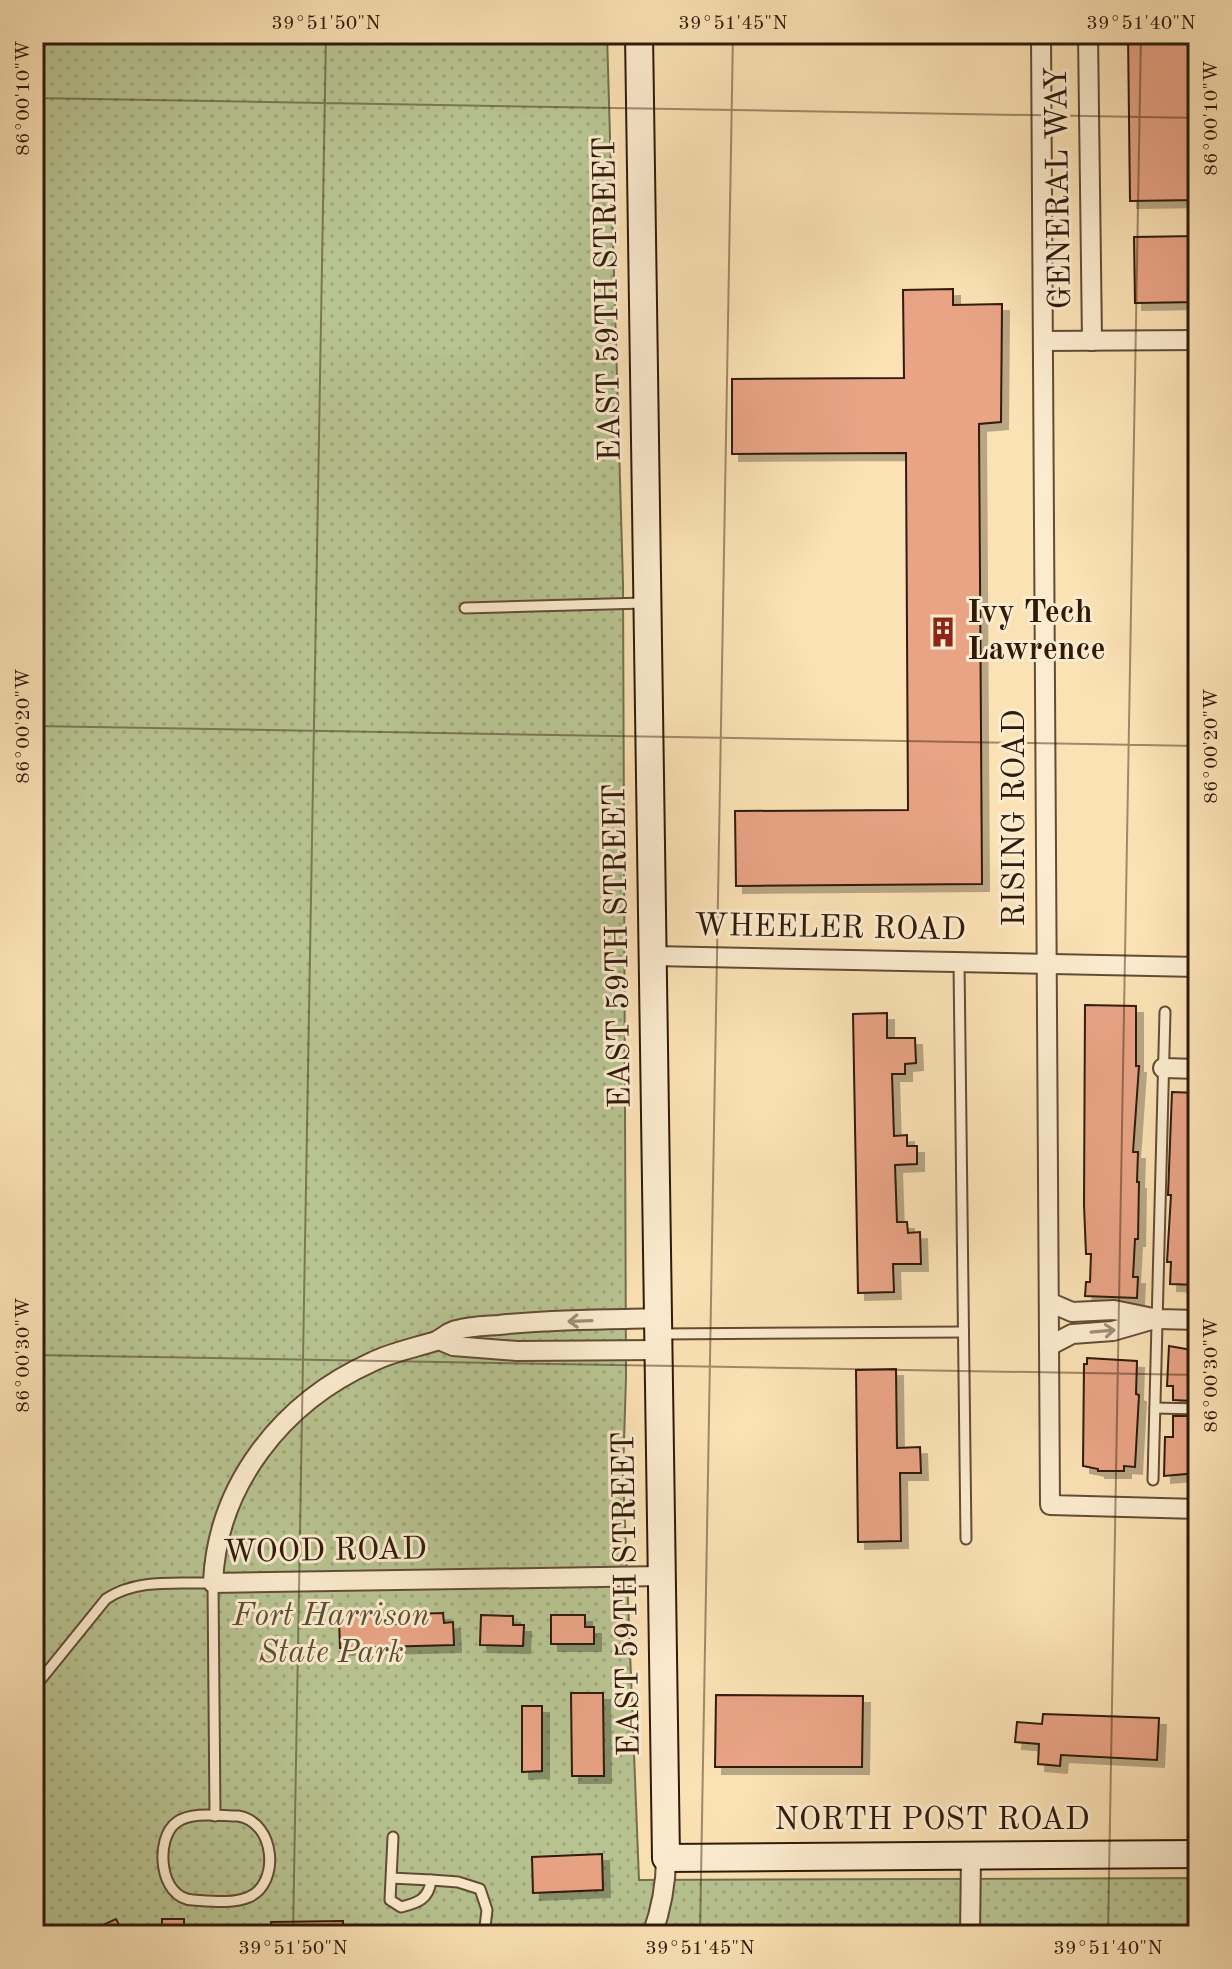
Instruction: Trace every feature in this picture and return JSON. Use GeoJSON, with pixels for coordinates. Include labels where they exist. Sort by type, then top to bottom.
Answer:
{"type":"FeatureCollection","features":[{"type":"Feature","properties":{"kind":"street","name":"EAST 59TH STREET"},"geometry":{"type":"LineString","coordinates":[[639,34],[666,1858]]}},
{"type":"Feature","properties":{"kind":"street","name":"RISING ROAD"},"geometry":{"type":"LineString","coordinates":[[1041,34],[1050,1505],[1198,1509]]}},
{"type":"Feature","properties":{"kind":"street","name":"GENERAL WAY"},"geometry":{"type":"LineString","coordinates":[[1088,34],[1092,341]]}},
{"type":"Feature","properties":{"kind":"street"},"geometry":{"type":"LineString","coordinates":[[1043,341],[1198,340]]}},
{"type":"Feature","properties":{"kind":"street","name":"WHEELER ROAD"},"geometry":{"type":"LineString","coordinates":[[653,956],[1198,967]]}},
{"type":"Feature","properties":{"kind":"street"},"geometry":{"type":"LineString","coordinates":[[1163,1068],[1198,1069]]}},
{"type":"Feature","properties":{"kind":"street"},"geometry":{"type":"LineString","coordinates":[[1049,1302],[1072,1312],[1114,1310],[1158,1319],[1198,1320]]}},
{"type":"Feature","properties":{"kind":"street"},"geometry":{"type":"LineString","coordinates":[[1049,1346],[1072,1334],[1113,1331],[1158,1319]]}},
{"type":"Feature","properties":{"kind":"street"},"geometry":{"type":"LineString","coordinates":[[213,1583],[219,1541],[251,1462],[280,1425],[309,1399],[358,1368],[405,1349],[439,1340],[454,1330],[520,1323],[659,1334]]}},
{"type":"Feature","properties":{"kind":"street"},"geometry":{"type":"LineString","coordinates":[[439,1340],[453,1346],[517,1351],[659,1334]]}},
{"type":"Feature","properties":{"kind":"street","name":"WOOD ROAD"},"geometry":{"type":"LineString","coordinates":[[213,1583],[662,1576]]}},
{"type":"Feature","properties":{"kind":"street"},"geometry":{"type":"LineString","coordinates":[[970,1935],[971,1854]]}},
{"type":"Feature","properties":{"kind":"street","name":"NORTH POST ROAD"},"geometry":{"type":"LineString","coordinates":[[666,1858],[1198,1854]]}},
{"type":"Feature","properties":{"kind":"street"},"geometry":{"type":"LineString","coordinates":[[652,1935],[663,1894],[666,1858]]}},
{"type":"Feature","properties":{"kind":"lane"},"geometry":{"type":"LineString","coordinates":[[465,608],[647,603]]}},
{"type":"Feature","properties":{"kind":"lane"},"geometry":{"type":"LineString","coordinates":[[959,962],[966,1539]]}},
{"type":"Feature","properties":{"kind":"lane"},"geometry":{"type":"LineString","coordinates":[[1153,1480],[1165,1012]]}},
{"type":"Feature","properties":{"kind":"lane"},"geometry":{"type":"LineString","coordinates":[[659,1334],[963,1332]]}},
{"type":"Feature","properties":{"kind":"lane"},"geometry":{"type":"LineString","coordinates":[[1155,1408],[1198,1409]]}},
{"type":"Feature","properties":{"kind":"lane"},"geometry":{"type":"LineString","coordinates":[[213,1583],[215,1816]]}},
{"type":"Feature","properties":{"kind":"lane","name":"WOOD ROAD"},"geometry":{"type":"LineString","coordinates":[[34,1688],[106,1599],[121,1589],[134,1585],[213,1583]]}},
{"type":"Feature","properties":{"kind":"lane"},"geometry":{"type":"LineString","coordinates":[[215,1816],[242,1816],[259,1825],[264,1832],[268,1873],[264,1884],[250,1897],[241,1900],[188,1900],[171,1890],[166,1881],[164,1839],[178,1821],[187,1817],[215,1816]]}},
{"type":"Feature","properties":{"kind":"lane"},"geometry":{"type":"LineString","coordinates":[[393,1837],[390,1900],[401,1907],[420,1902],[430,1890],[431,1880]]}},
{"type":"Feature","properties":{"kind":"lane"},"geometry":{"type":"LineString","coordinates":[[391,1878],[458,1882],[480,1889],[487,1910],[484,1935]]}},
{"type":"Feature","properties":{"kind":"green space","name":"Fort Harrison State Park"},"geometry":{"type":"Polygon","coordinates":[[[34,34],[607,34],[623,583],[626,1377],[623,1474],[639,1880],[1198,1878],[1198,1935],[34,1935],[34,34]]]}},
{"type":"Feature","properties":{"kind":"building"},"geometry":{"type":"Polygon","coordinates":[[[1128,34],[1194,34],[1197,200],[1130,201],[1128,34]]]}},
{"type":"Feature","properties":{"kind":"building"},"geometry":{"type":"Polygon","coordinates":[[[1198,236],[1198,302],[1135,303],[1134,237],[1198,236]]]}},
{"type":"Feature","properties":{"kind":"building","name":"Ivy Tech Lawrence"},"geometry":{"type":"Polygon","coordinates":[[[953,289],[953,305],[1002,304],[1001,422],[979,424],[982,884],[736,886],[735,811],[908,810],[906,453],[732,454],[732,379],[904,378],[903,290],[953,289]]]}},
{"type":"Feature","properties":{"kind":"building"},"geometry":{"type":"Polygon","coordinates":[[[1085,1005],[1136,1006],[1136,1066],[1139,1066],[1133,1152],[1138,1152],[1139,1182],[1138,1239],[1135,1239],[1133,1277],[1138,1277],[1137,1298],[1085,1296],[1086,1282],[1090,1282],[1091,1254],[1086,1254],[1084,1205],[1085,1005]]]}},
{"type":"Feature","properties":{"kind":"building"},"geometry":{"type":"Polygon","coordinates":[[[887,1013],[887,1038],[915,1038],[916,1063],[905,1064],[905,1074],[892,1074],[894,1136],[907,1135],[907,1146],[917,1146],[917,1164],[895,1165],[897,1222],[907,1222],[908,1233],[920,1232],[921,1264],[893,1264],[894,1292],[858,1293],[853,1014],[887,1013]]]}},
{"type":"Feature","properties":{"kind":"building"},"geometry":{"type":"Polygon","coordinates":[[[1172,1092],[1198,1093],[1198,1285],[1170,1284],[1171,1262],[1167,1262],[1172,1092]]]}},
{"type":"Feature","properties":{"kind":"building"},"geometry":{"type":"Polygon","coordinates":[[[1169,1346],[1198,1351],[1198,1381],[1193,1381],[1192,1401],[1173,1400],[1173,1386],[1167,1386],[1169,1346]]]}},
{"type":"Feature","properties":{"kind":"building"},"geometry":{"type":"Polygon","coordinates":[[[1087,1358],[1137,1361],[1136,1394],[1139,1395],[1135,1467],[1124,1466],[1124,1471],[1098,1471],[1083,1466],[1084,1364],[1087,1364],[1087,1358]]]}},
{"type":"Feature","properties":{"kind":"building"},"geometry":{"type":"Polygon","coordinates":[[[896,1369],[897,1448],[920,1447],[921,1473],[900,1473],[901,1541],[858,1542],[856,1370],[896,1369]]]}},
{"type":"Feature","properties":{"kind":"building"},"geometry":{"type":"Polygon","coordinates":[[[1173,1416],[1191,1416],[1191,1443],[1198,1443],[1198,1473],[1164,1476],[1165,1437],[1173,1437],[1173,1416]]]}},
{"type":"Feature","properties":{"kind":"building"},"geometry":{"type":"Polygon","coordinates":[[[443,1613],[444,1623],[453,1622],[454,1645],[340,1648],[339,1617],[375,1616],[375,1624],[408,1624],[408,1614],[443,1613]]]}},
{"type":"Feature","properties":{"kind":"building"},"geometry":{"type":"Polygon","coordinates":[[[481,1615],[513,1616],[513,1625],[524,1625],[523,1646],[480,1645],[481,1615]]]}},
{"type":"Feature","properties":{"kind":"building"},"geometry":{"type":"Polygon","coordinates":[[[551,1615],[585,1615],[585,1627],[594,1627],[594,1644],[551,1644],[551,1615]]]}},
{"type":"Feature","properties":{"kind":"building"},"geometry":{"type":"Polygon","coordinates":[[[571,1693],[603,1693],[604,1776],[572,1776],[571,1693]]]}},
{"type":"Feature","properties":{"kind":"building"},"geometry":{"type":"Polygon","coordinates":[[[716,1695],[863,1696],[862,1767],[715,1767],[716,1695]]]}},
{"type":"Feature","properties":{"kind":"building"},"geometry":{"type":"Polygon","coordinates":[[[522,1706],[542,1706],[542,1771],[522,1772],[522,1706]]]}},
{"type":"Feature","properties":{"kind":"building"},"geometry":{"type":"Polygon","coordinates":[[[1043,1714],[1159,1718],[1157,1760],[1061,1755],[1060,1766],[1038,1764],[1039,1744],[1015,1742],[1017,1722],[1042,1724],[1043,1714]]]}},
{"type":"Feature","properties":{"kind":"building"},"geometry":{"type":"Polygon","coordinates":[[[602,1854],[603,1890],[533,1893],[532,1857],[602,1854]]]}},
{"type":"Feature","properties":{"kind":"building"},"geometry":{"type":"Polygon","coordinates":[[[116,1919],[124,1935],[81,1935],[116,1919]]]}},
{"type":"Feature","properties":{"kind":"building"},"geometry":{"type":"Polygon","coordinates":[[[162,1919],[184,1919],[184,1935],[162,1935],[162,1919]]]}},
{"type":"Feature","properties":{"kind":"building"},"geometry":{"type":"Polygon","coordinates":[[[343,1921],[343,1935],[272,1935],[271,1922],[343,1921]]]}},
{"type":"Feature","properties":{"kind":"place","name":"Ivy Tech Lawrence"},"geometry":{"type":"Point","coordinates":[943,632]}}]}
